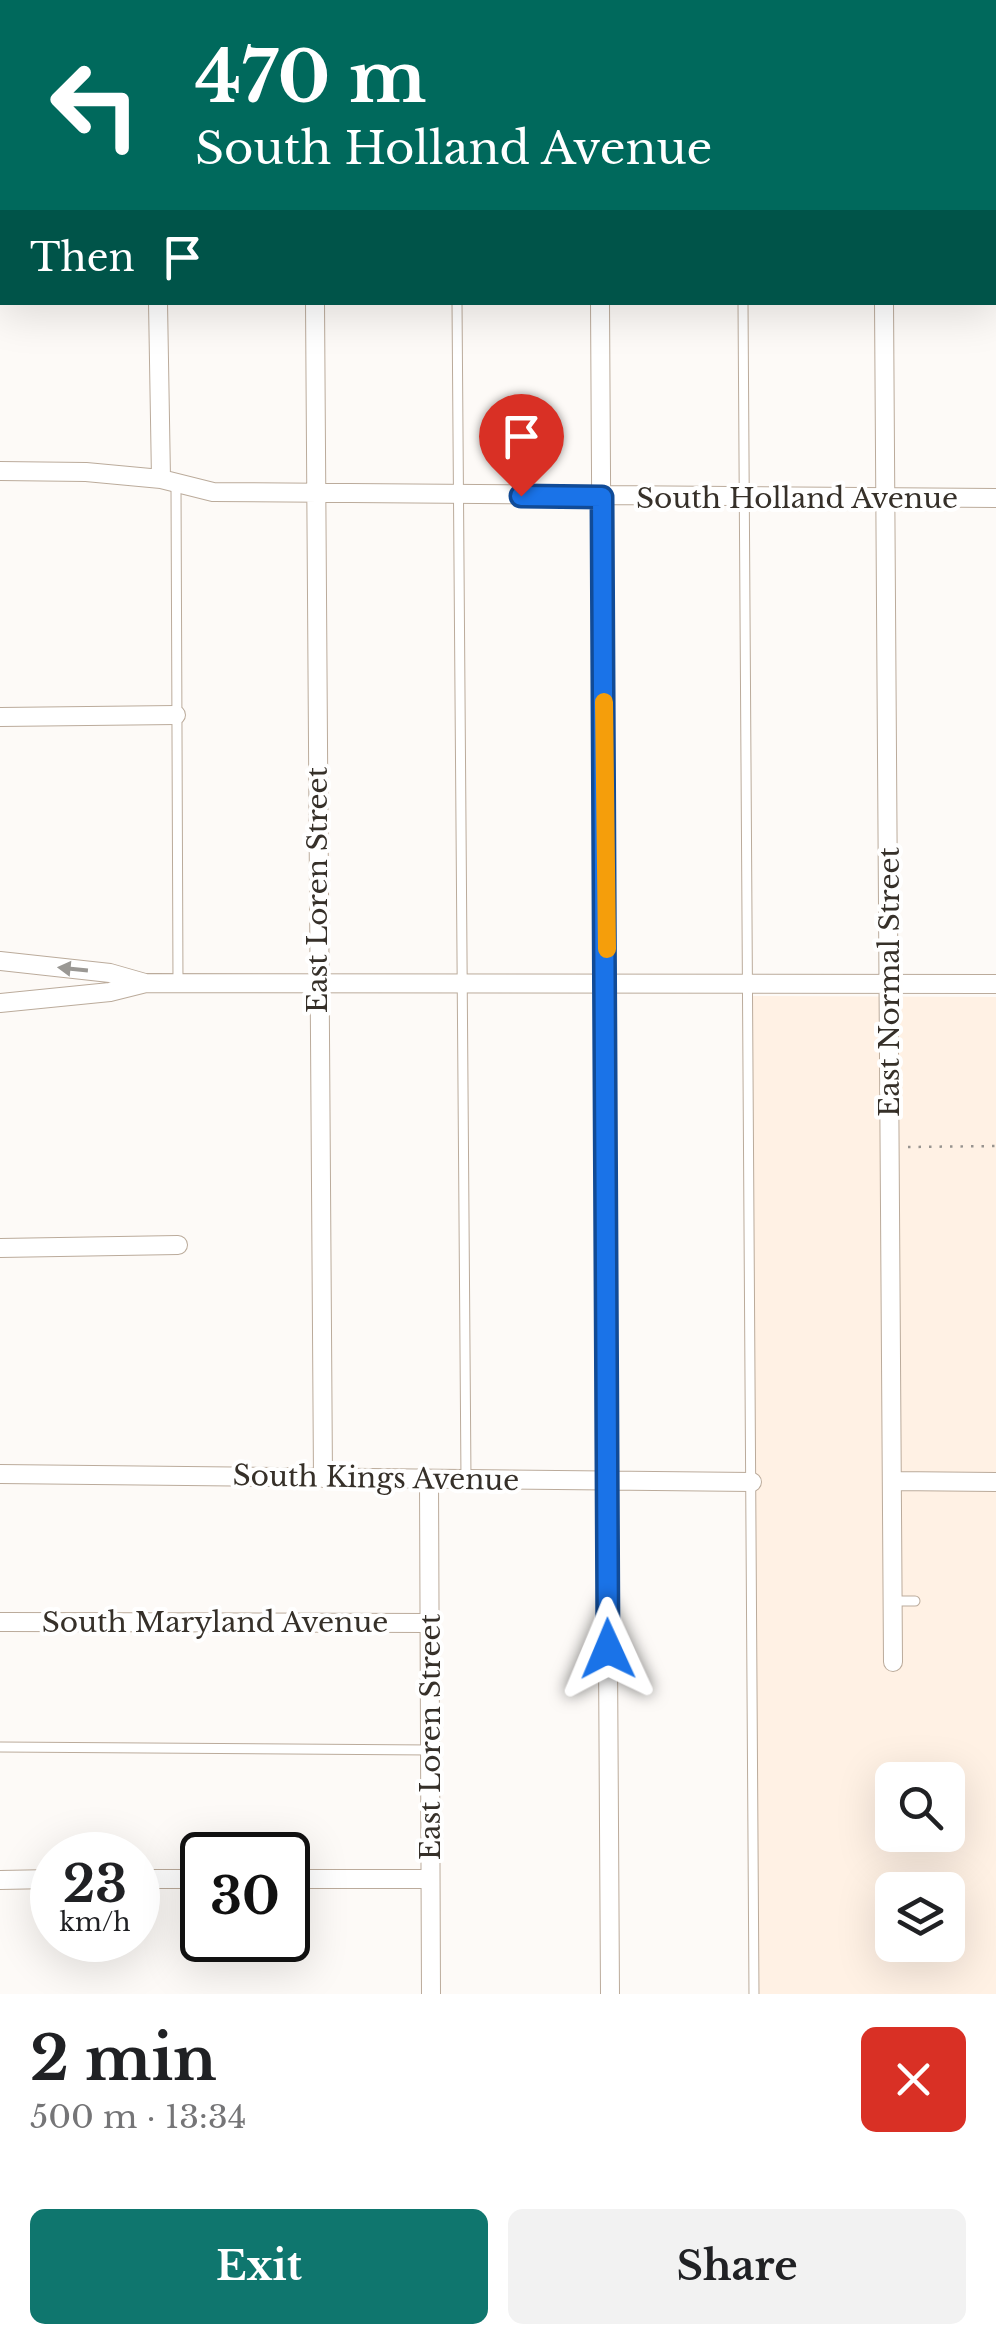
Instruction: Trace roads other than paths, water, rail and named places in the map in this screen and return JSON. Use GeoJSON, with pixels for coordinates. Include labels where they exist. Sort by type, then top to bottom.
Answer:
{"type":"FeatureCollection","features":[{"type":"Feature","properties":{"kind":"street"},"geometry":{"type":"LineString","coordinates":[[158,305],[169,482]]}},
{"type":"Feature","properties":{"kind":"street","name":"East Loren Street"},"geometry":{"type":"LineString","coordinates":[[315,305],[323,1478]]}},
{"type":"Feature","properties":{"kind":"street"},"geometry":{"type":"LineString","coordinates":[[600,305],[610,1994]]}},
{"type":"Feature","properties":{"kind":"street","name":"East Normal Street"},"geometry":{"type":"LineString","coordinates":[[884,305],[893,1662]]}},
{"type":"Feature","properties":{"kind":"street","name":"South Holland Avenue"},"geometry":{"type":"LineString","coordinates":[[0,471],[86,472],[169,482],[213,492],[996,498]]}},
{"type":"Feature","properties":{"kind":"street"},"geometry":{"type":"LineString","coordinates":[[0,717],[176,715]]}},
{"type":"Feature","properties":{"kind":"street"},"geometry":{"type":"LineString","coordinates":[[0,961],[110,973],[146,983]]}},
{"type":"Feature","properties":{"kind":"street"},"geometry":{"type":"LineString","coordinates":[[0,1003],[110,992],[146,983],[996,984]]}},
{"type":"Feature","properties":{"kind":"street"},"geometry":{"type":"LineString","coordinates":[[0,1248],[178,1246]]}},
{"type":"Feature","properties":{"kind":"street","name":"South Kings Avenue"},"geometry":{"type":"LineString","coordinates":[[0,1474],[752,1482]]}},
{"type":"Feature","properties":{"kind":"street","name":"East Loren Street"},"geometry":{"type":"LineString","coordinates":[[429,1479],[431,1994]]}},
{"type":"Feature","properties":{"kind":"street"},"geometry":{"type":"LineString","coordinates":[[893,1481],[996,1482]]}},
{"type":"Feature","properties":{"kind":"street","name":"South Maryland Avenue"},"geometry":{"type":"LineString","coordinates":[[0,1622],[430,1622]]}},
{"type":"Feature","properties":{"kind":"street"},"geometry":{"type":"LineString","coordinates":[[310,1879],[430,1879]]}},
{"type":"Feature","properties":{"kind":"street"},"geometry":{"type":"LineString","coordinates":[[0,1880],[30,1880]]}},
{"type":"Feature","properties":{"kind":"lane"},"geometry":{"type":"LineString","coordinates":[[457,305],[466,1480]]}},
{"type":"Feature","properties":{"kind":"lane"},"geometry":{"type":"LineString","coordinates":[[742,305],[754,1994]]}},
{"type":"Feature","properties":{"kind":"lane"},"geometry":{"type":"LineString","coordinates":[[169,482],[178,983]]}},
{"type":"Feature","properties":{"kind":"lane"},"geometry":{"type":"LineString","coordinates":[[893,1602],[915,1600]]}},
{"type":"Feature","properties":{"kind":"lane"},"geometry":{"type":"LineString","coordinates":[[0,1747],[430,1750]]}}]}
